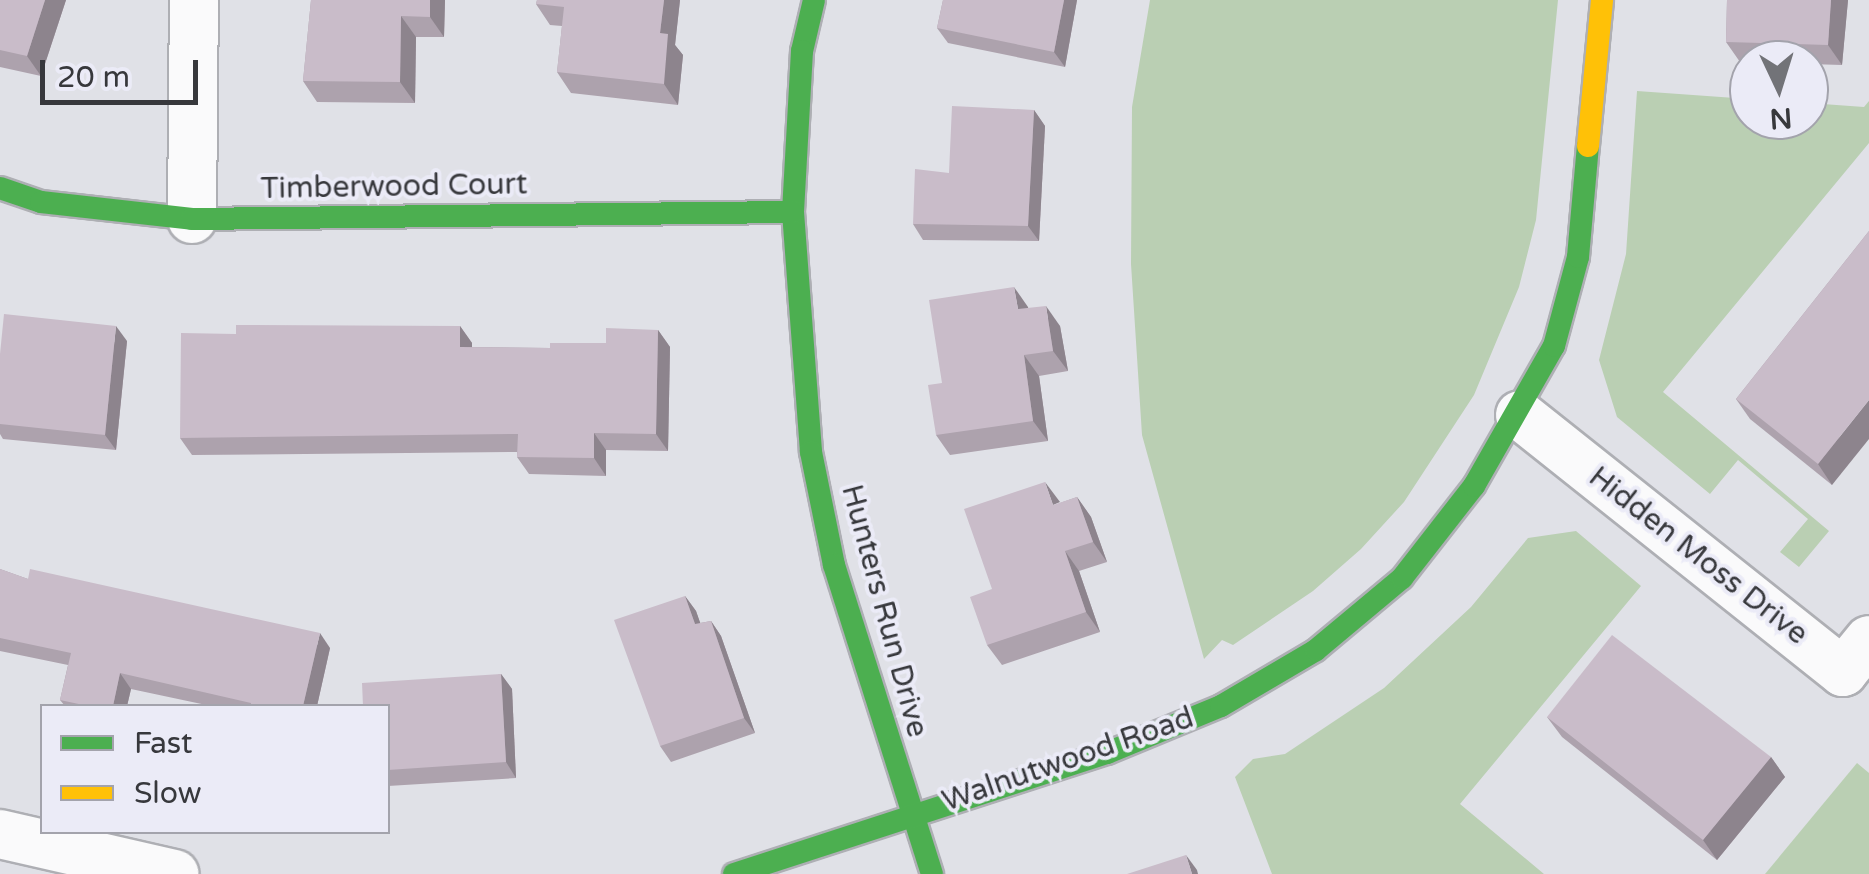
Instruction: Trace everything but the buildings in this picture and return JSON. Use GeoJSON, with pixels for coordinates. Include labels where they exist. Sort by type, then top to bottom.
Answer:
{"type":"FeatureCollection","features":[{"type":"Feature","properties":{"kind":"street"},"geometry":{"type":"LineString","coordinates":[[192,220],[194,0]]}},
{"type":"Feature","properties":{"kind":"street","name":"Hunters Run Drive"},"geometry":{"type":"LineString","coordinates":[[814,0],[802,51],[792,212],[798,344],[812,452],[834,565],[932,874]]}},
{"type":"Feature","properties":{"kind":"street","name":"Walnutwood Road"},"geometry":{"type":"LineString","coordinates":[[734,874],[1107,753],[1220,706],[1316,650],[1402,578],[1520,415],[1554,346],[1578,257],[1602,0]]}},
{"type":"Feature","properties":{"kind":"street","name":"Timberwood Court"},"geometry":{"type":"LineString","coordinates":[[0,188],[40,202],[192,220],[792,212]]}},
{"type":"Feature","properties":{"kind":"street","name":"Hidden Moss Drive"},"geometry":{"type":"LineString","coordinates":[[1520,415],[1843,672],[1869,640]]}},
{"type":"Feature","properties":{"kind":"street"},"geometry":{"type":"LineString","coordinates":[[0,834],[174,874]]}},
{"type":"Feature","properties":{"kind":"green space"},"geometry":{"type":"Polygon","coordinates":[[[1150,0],[1558,0],[1536,220],[1519,287],[1474,395],[1404,502],[1361,549],[1313,591],[1233,645],[1222,640],[1204,659],[1142,435],[1131,264],[1132,107],[1150,0]]]}},
{"type":"Feature","properties":{"kind":"green space"},"geometry":{"type":"Polygon","coordinates":[[[1637,91],[1729,98],[1729,140],[1829,140],[1829,104],[1864,107],[1869,101],[1869,143],[1663,392],[1829,531],[1799,567],[1780,552],[1808,519],[1738,460],[1710,494],[1617,417],[1599,360],[1626,254],[1637,91]]]}},
{"type":"Feature","properties":{"kind":"green space"},"geometry":{"type":"Polygon","coordinates":[[[1576,531],[1641,586],[1460,804],[1544,874],[1272,874],[1235,777],[1253,759],[1285,754],[1384,688],[1471,607],[1528,538],[1576,531]]]}},
{"type":"Feature","properties":{"kind":"green space"},"geometry":{"type":"Polygon","coordinates":[[[1857,763],[1869,773],[1869,874],[1765,874],[1857,763]]]}},
{"type":"Feature","properties":{"kind":"traffic: fast"},"geometry":{"type":"LineString","coordinates":[[814,0],[802,51],[793,212],[811,452],[834,565],[932,874]]}},
{"type":"Feature","properties":{"kind":"traffic: fast"},"geometry":{"type":"LineString","coordinates":[[734,874],[1107,753],[1221,706],[1316,650],[1402,578],[1474,486],[1554,346],[1578,257],[1588,146]]}},
{"type":"Feature","properties":{"kind":"traffic: fast"},"geometry":{"type":"LineString","coordinates":[[0,188],[41,202],[192,219],[793,212]]}},
{"type":"Feature","properties":{"kind":"traffic: slow"},"geometry":{"type":"LineString","coordinates":[[1588,146],[1602,0]]}}]}
